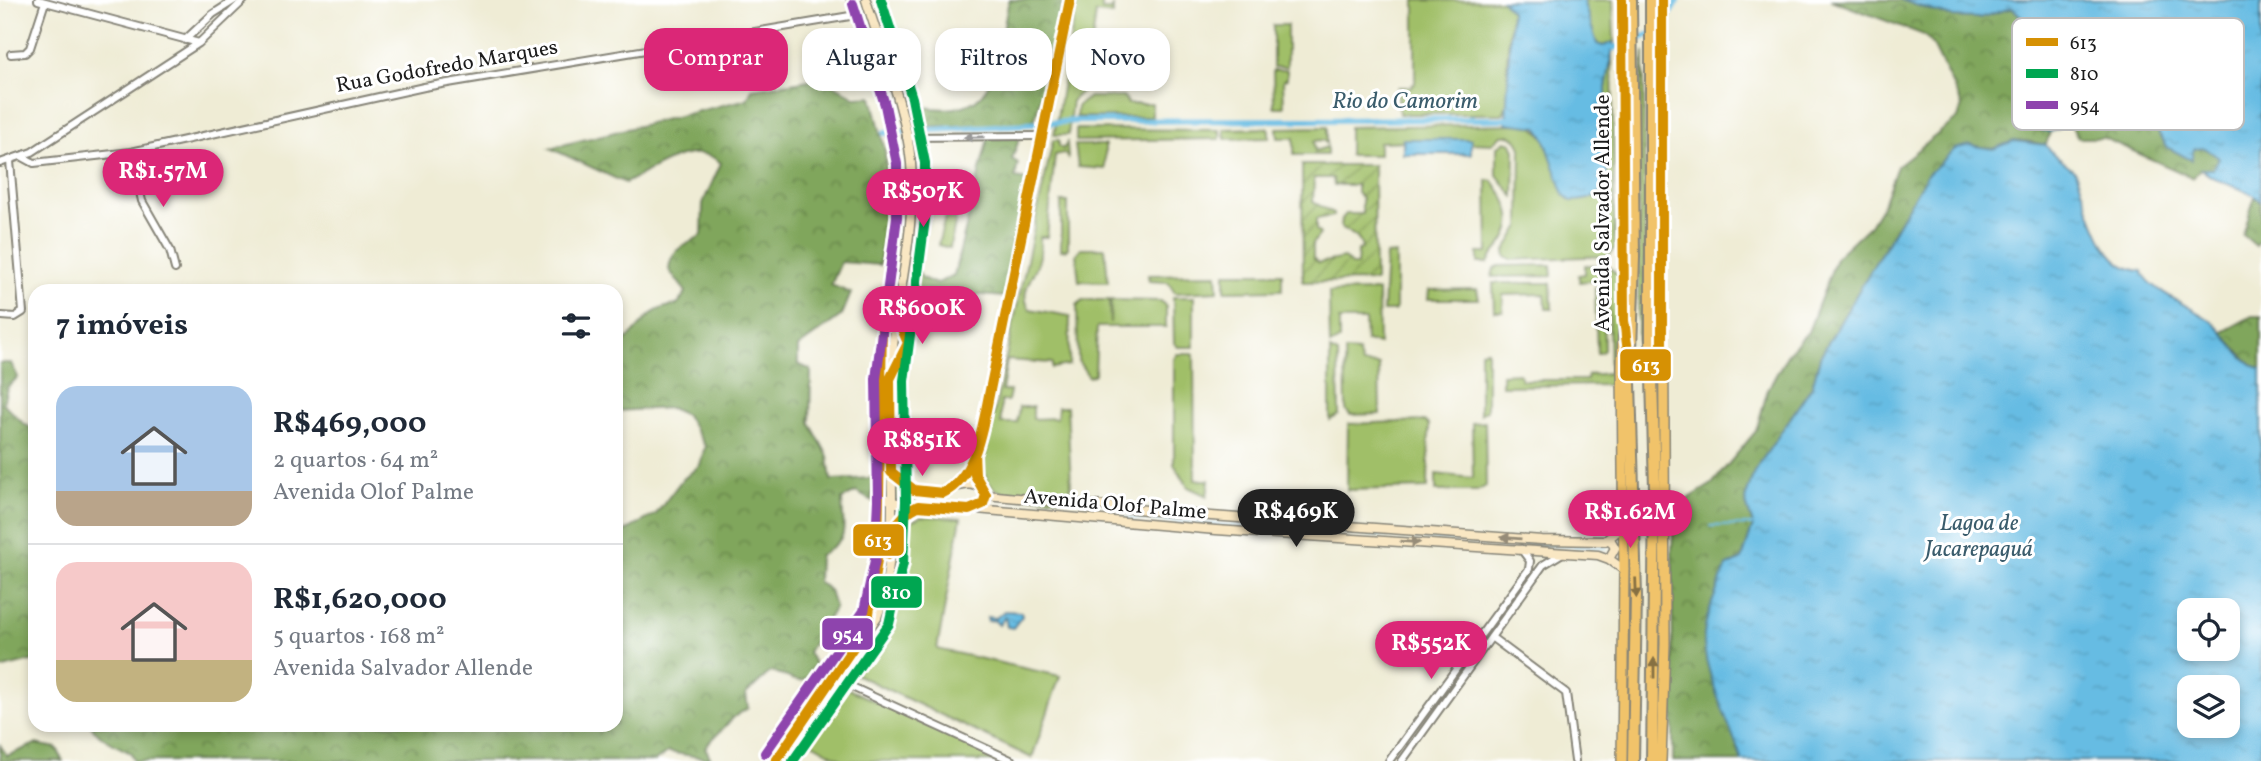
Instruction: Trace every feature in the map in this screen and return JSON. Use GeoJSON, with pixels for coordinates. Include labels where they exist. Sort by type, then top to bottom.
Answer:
{"type":"FeatureCollection","features":[{"type":"Feature","properties":{"kind":"highway","name":"Avenida Salvador Allende"},"geometry":{"type":"LineString","coordinates":[[1631,0],[1627,33],[1632,362],[1628,524],[1636,596],[1633,761]]}},
{"type":"Feature","properties":{"kind":"highway"},"geometry":{"type":"LineString","coordinates":[[1651,0],[1650,22],[1657,44],[1657,360],[1652,761]]}},
{"type":"Feature","properties":{"kind":"highway"},"geometry":{"type":"LineString","coordinates":[[1624,321],[1626,352],[1632,362],[1641,366],[1657,360]]}},
{"type":"Feature","properties":{"kind":"highway"},"geometry":{"type":"LineString","coordinates":[[1628,524],[1640,516],[1653,523],[1659,532],[1658,546],[1663,557]]}},
{"type":"Feature","properties":{"kind":"main road","name":"Avenida Salvador Allende"},"geometry":{"type":"LineString","coordinates":[[1622,0],[1627,33]]}},
{"type":"Feature","properties":{"kind":"main road"},"geometry":{"type":"LineString","coordinates":[[1657,44],[1662,3]]}},
{"type":"Feature","properties":{"kind":"main road","name":"Avenida Salvador Allende"},"geometry":{"type":"LineString","coordinates":[[1622,761],[1628,524],[1624,321],[1627,51]]}},
{"type":"Feature","properties":{"kind":"main road"},"geometry":{"type":"LineString","coordinates":[[1657,360],[1663,557],[1664,698],[1661,761]]}},
{"type":"Feature","properties":{"kind":"street"},"geometry":{"type":"LineString","coordinates":[[186,40],[213,14],[241,0]]}},
{"type":"Feature","properties":{"kind":"street"},"geometry":{"type":"LineString","coordinates":[[0,163],[32,152],[199,43],[241,0]]}},
{"type":"Feature","properties":{"kind":"street"},"geometry":{"type":"LineString","coordinates":[[851,0],[890,120],[901,190],[882,327],[878,377],[880,487],[877,584],[867,627]]}},
{"type":"Feature","properties":{"kind":"street"},"geometry":{"type":"LineString","coordinates":[[776,761],[881,607],[888,553],[890,379],[912,188],[906,135],[866,0]]}},
{"type":"Feature","properties":{"kind":"street"},"geometry":{"type":"LineString","coordinates":[[891,472],[902,485],[918,492],[950,491],[958,485],[972,459],[1070,0]]}},
{"type":"Feature","properties":{"kind":"street"},"geometry":{"type":"LineString","coordinates":[[11,54],[24,53],[30,48],[41,1],[199,43]]}},
{"type":"Feature","properties":{"kind":"street","name":"Rua Godofredo Marques"},"geometry":{"type":"LineString","coordinates":[[23,157],[34,163],[131,152],[424,87],[856,15]]}},
{"type":"Feature","properties":{"kind":"street"},"geometry":{"type":"LineString","coordinates":[[906,135],[1043,133]]}},
{"type":"Feature","properties":{"kind":"street"},"geometry":{"type":"LineString","coordinates":[[32,152],[47,162]]}},
{"type":"Feature","properties":{"kind":"street"},"geometry":{"type":"LineString","coordinates":[[131,152],[142,201],[170,250],[175,270]]}},
{"type":"Feature","properties":{"kind":"street"},"geometry":{"type":"LineString","coordinates":[[2,316],[15,317],[23,312],[10,161]]}},
{"type":"Feature","properties":{"kind":"street"},"geometry":{"type":"LineString","coordinates":[[882,327],[897,322]]}},
{"type":"Feature","properties":{"kind":"street"},"geometry":{"type":"LineString","coordinates":[[890,379],[908,342],[905,330],[897,322]]}},
{"type":"Feature","properties":{"kind":"street"},"geometry":{"type":"LineString","coordinates":[[880,487],[890,502],[976,509],[983,504],[986,495],[979,486],[972,459]]}},
{"type":"Feature","properties":{"kind":"street"},"geometry":{"type":"LineString","coordinates":[[958,485],[979,486]]}},
{"type":"Feature","properties":{"kind":"street"},"geometry":{"type":"LineString","coordinates":[[950,491],[951,500],[957,507]]}},
{"type":"Feature","properties":{"kind":"street","name":"Avenida Olof Palme"},"geometry":{"type":"LineString","coordinates":[[986,495],[1211,516],[1542,540],[1610,540]]}},
{"type":"Feature","properties":{"kind":"street"},"geometry":{"type":"LineString","coordinates":[[888,553],[900,516],[918,506]]}},
{"type":"Feature","properties":{"kind":"street","name":"Avenida Olof Palme"},"geometry":{"type":"LineString","coordinates":[[976,509],[1216,530],[1521,549],[1609,559],[1625,570]]}},
{"type":"Feature","properties":{"kind":"street"},"geometry":{"type":"LineString","coordinates":[[1609,559],[1615,548],[1610,540],[1628,524]]}},
{"type":"Feature","properties":{"kind":"street"},"geometry":{"type":"LineString","coordinates":[[1389,761],[1529,569],[1530,561],[1521,549]]}},
{"type":"Feature","properties":{"kind":"street"},"geometry":{"type":"LineString","coordinates":[[1402,761],[1543,565],[1561,554]]}},
{"type":"Feature","properties":{"kind":"street"},"geometry":{"type":"LineString","coordinates":[[1484,631],[1566,693],[1575,761]]}},
{"type":"Feature","properties":{"kind":"street"},"geometry":{"type":"LineString","coordinates":[[852,687],[1013,761]]}},
{"type":"Feature","properties":{"kind":"street"},"geometry":{"type":"LineString","coordinates":[[1417,722],[1427,728]]}},
{"type":"Feature","properties":{"kind":"green space"},"geometry":{"type":"Polygon","coordinates":[[[1009,0],[1063,0],[1052,47],[1052,28],[1004,28],[1009,0]]]}},
{"type":"Feature","properties":{"kind":"green space"},"geometry":{"type":"Polygon","coordinates":[[[1077,0],[1102,0],[1102,10],[1111,10],[1113,7],[1113,15],[1096,13],[1094,28],[1072,28],[1077,0]]]}},
{"type":"Feature","properties":{"kind":"green space"},"geometry":{"type":"Polygon","coordinates":[[[1415,0],[1505,1],[1511,11],[1507,61],[1509,100],[1503,114],[1399,114],[1398,87],[1410,87],[1415,83],[1415,0]]]}},
{"type":"Feature","properties":{"kind":"green space"},"geometry":{"type":"Polygon","coordinates":[[[1583,0],[1613,0],[1614,42],[1603,46],[1597,44],[1583,0]]]}},
{"type":"Feature","properties":{"kind":"green space"},"geometry":{"type":"Polygon","coordinates":[[[1831,0],[1901,0],[1951,17],[1979,18],[2011,8],[2021,18],[2012,18],[2012,130],[2050,132],[2046,145],[2014,141],[1993,149],[1969,145],[1927,175],[1821,355],[1812,386],[1754,472],[1745,500],[1753,525],[1742,559],[1726,567],[1742,761],[1673,761],[1672,547],[1675,507],[1712,484],[1756,431],[1768,389],[1789,352],[1808,332],[1837,256],[1870,225],[1883,204],[1897,166],[1958,118],[1962,105],[1934,47],[1924,35],[1831,0]]]}},
{"type":"Feature","properties":{"kind":"green space"},"geometry":{"type":"Polygon","coordinates":[[[1273,25],[1287,25],[1287,67],[1273,67],[1273,25]]]}},
{"type":"Feature","properties":{"kind":"green space"},"geometry":{"type":"Polygon","coordinates":[[[1656,49],[1659,270],[1656,354],[1656,49]]]}},
{"type":"Feature","properties":{"kind":"green space"},"geometry":{"type":"Polygon","coordinates":[[[1644,51],[1645,361],[1638,359],[1640,91],[1644,51]]]}},
{"type":"Feature","properties":{"kind":"green space"},"geometry":{"type":"Polygon","coordinates":[[[1612,53],[1615,248],[1609,256],[1511,260],[1506,257],[1505,251],[1520,226],[1521,148],[1511,136],[1501,135],[1492,144],[1471,143],[1471,139],[1379,142],[1379,155],[1349,155],[1349,127],[1530,124],[1544,137],[1567,198],[1607,179],[1606,88],[1612,53]]]}},
{"type":"Feature","properties":{"kind":"green space"},"geometry":{"type":"Polygon","coordinates":[[[1066,65],[1066,91],[1082,91],[1072,100],[1068,135],[1054,135],[1066,65]]]}},
{"type":"Feature","properties":{"kind":"green space"},"geometry":{"type":"Polygon","coordinates":[[[1273,70],[1287,70],[1287,79],[1283,80],[1284,107],[1274,107],[1273,70]]]}},
{"type":"Feature","properties":{"kind":"green space"},"geometry":{"type":"Polygon","coordinates":[[[802,81],[802,91],[845,91],[855,97],[872,96],[885,151],[887,182],[880,265],[841,262],[831,285],[851,293],[842,315],[798,347],[798,364],[811,370],[810,423],[828,456],[831,480],[873,478],[872,501],[856,492],[842,499],[844,528],[841,539],[819,556],[818,581],[830,591],[835,607],[808,652],[815,665],[805,679],[795,680],[770,672],[746,694],[748,708],[734,717],[705,747],[711,759],[668,752],[655,761],[134,761],[131,753],[96,732],[623,732],[623,532],[656,514],[681,481],[700,465],[705,446],[686,415],[670,408],[623,411],[623,343],[649,316],[665,307],[677,305],[686,292],[669,270],[670,263],[680,248],[702,235],[703,203],[721,163],[710,156],[686,155],[661,164],[625,183],[550,148],[747,99],[751,91],[788,91],[788,83],[802,81]]]}},
{"type":"Feature","properties":{"kind":"green space"},"geometry":{"type":"Polygon","coordinates":[[[984,91],[1042,91],[1035,119],[1026,124],[914,127],[908,104],[938,109],[961,107],[977,99],[984,91]]]}},
{"type":"Feature","properties":{"kind":"green space"},"geometry":{"type":"Polygon","coordinates":[[[1089,97],[1124,97],[1128,104],[1152,104],[1152,117],[1076,117],[1077,106],[1089,97]]]}},
{"type":"Feature","properties":{"kind":"green space"},"geometry":{"type":"Polygon","coordinates":[[[1327,127],[1327,144],[1323,140],[1314,141],[1315,151],[1327,147],[1327,155],[1294,155],[1294,138],[1278,138],[1277,128],[1327,127]]]}},
{"type":"Feature","properties":{"kind":"green space"},"geometry":{"type":"Polygon","coordinates":[[[1269,128],[1269,138],[1225,139],[1224,129],[1269,128]]]}},
{"type":"Feature","properties":{"kind":"green space"},"geometry":{"type":"Polygon","coordinates":[[[1076,129],[1220,130],[1220,139],[1076,141],[1076,129]]]}},
{"type":"Feature","properties":{"kind":"green space"},"geometry":{"type":"Polygon","coordinates":[[[2074,130],[2157,130],[2167,147],[2191,160],[2193,148],[2205,148],[2220,158],[2213,169],[2200,169],[2193,178],[2104,138],[2078,138],[2074,130]]]}},
{"type":"Feature","properties":{"kind":"green space"},"geometry":{"type":"Polygon","coordinates":[[[1020,137],[1012,159],[1018,163],[1015,178],[1028,180],[1004,297],[909,289],[913,264],[922,278],[936,284],[954,275],[988,138],[1020,137]]]}},
{"type":"Feature","properties":{"kind":"green space"},"geometry":{"type":"Polygon","coordinates":[[[1053,140],[1059,140],[1059,146],[1063,149],[1067,143],[1068,158],[1064,153],[1055,155],[1047,237],[1040,237],[1038,262],[1025,295],[1030,309],[1070,316],[1069,365],[1052,368],[1052,363],[1007,360],[1002,391],[1010,391],[1008,401],[1001,401],[1001,423],[1017,423],[1019,407],[1033,407],[1033,419],[1057,418],[1058,407],[1067,407],[1071,484],[1069,495],[1065,498],[1013,496],[992,486],[986,477],[983,464],[1053,140]]]}},
{"type":"Feature","properties":{"kind":"green space"},"geometry":{"type":"Polygon","coordinates":[[[1505,141],[1512,143],[1515,150],[1514,197],[1497,175],[1497,147],[1505,141]]]}},
{"type":"Feature","properties":{"kind":"green space"},"geometry":{"type":"Polygon","coordinates":[[[1075,145],[1105,145],[1105,169],[1078,167],[1075,145]]]}},
{"type":"Feature","properties":{"kind":"green space"},"geometry":{"type":"Polygon","coordinates":[[[1302,165],[1374,165],[1375,281],[1303,282],[1302,165]],[[1314,178],[1313,202],[1333,213],[1333,216],[1316,219],[1316,230],[1320,234],[1313,243],[1313,258],[1319,263],[1344,258],[1351,265],[1357,265],[1361,244],[1341,227],[1346,214],[1362,214],[1362,198],[1357,193],[1357,185],[1334,185],[1333,178],[1314,178]]]}},
{"type":"Feature","properties":{"kind":"green space"},"geometry":{"type":"Polygon","coordinates":[[[1487,180],[1493,181],[1502,194],[1510,223],[1505,239],[1488,263],[1478,263],[1478,253],[1488,253],[1487,180]]]}},
{"type":"Feature","properties":{"kind":"green space"},"geometry":{"type":"Polygon","coordinates":[[[2255,196],[2261,201],[2261,240],[2256,246],[2243,235],[2255,196]]]}},
{"type":"Feature","properties":{"kind":"green space"},"geometry":{"type":"Polygon","coordinates":[[[1061,202],[1068,202],[1068,249],[1061,250],[1061,202]]]}},
{"type":"Feature","properties":{"kind":"green space"},"geometry":{"type":"Polygon","coordinates":[[[945,218],[956,219],[950,248],[938,245],[945,218]]]}},
{"type":"Feature","properties":{"kind":"green space"},"geometry":{"type":"Polygon","coordinates":[[[1081,248],[1105,248],[1108,282],[1079,281],[1076,254],[1081,248]]]}},
{"type":"Feature","properties":{"kind":"green space"},"geometry":{"type":"Polygon","coordinates":[[[1396,254],[1396,308],[1394,311],[1383,311],[1386,255],[1396,254]]]}},
{"type":"Feature","properties":{"kind":"green space"},"geometry":{"type":"Polygon","coordinates":[[[1551,265],[1552,276],[1492,277],[1494,269],[1499,266],[1551,265]]]}},
{"type":"Feature","properties":{"kind":"green space"},"geometry":{"type":"Polygon","coordinates":[[[1585,265],[1603,266],[1601,280],[1580,282],[1578,275],[1585,274],[1585,265]]]}},
{"type":"Feature","properties":{"kind":"green space"},"geometry":{"type":"Polygon","coordinates":[[[1608,266],[1617,274],[1616,385],[1502,386],[1502,374],[1519,373],[1522,380],[1587,380],[1588,375],[1610,373],[1608,266]]]}},
{"type":"Feature","properties":{"kind":"green space"},"geometry":{"type":"Polygon","coordinates":[[[1225,273],[1282,273],[1282,290],[1225,291],[1225,273]]]}},
{"type":"Feature","properties":{"kind":"green space"},"geometry":{"type":"Polygon","coordinates":[[[1217,274],[1218,291],[1175,293],[1168,282],[1149,281],[1148,275],[1217,274]]]}},
{"type":"Feature","properties":{"kind":"green space"},"geometry":{"type":"Polygon","coordinates":[[[1493,283],[1551,283],[1552,309],[1546,309],[1545,294],[1503,295],[1503,311],[1494,311],[1493,283]]]}},
{"type":"Feature","properties":{"kind":"green space"},"geometry":{"type":"Polygon","coordinates":[[[1595,288],[1603,291],[1604,350],[1600,353],[1597,353],[1595,288]]]}},
{"type":"Feature","properties":{"kind":"green space"},"geometry":{"type":"Polygon","coordinates":[[[1477,289],[1479,299],[1428,299],[1429,290],[1477,289]]]}},
{"type":"Feature","properties":{"kind":"green space"},"geometry":{"type":"Polygon","coordinates":[[[1378,291],[1379,344],[1366,341],[1365,320],[1339,320],[1339,340],[1330,345],[1329,292],[1378,291]]]}},
{"type":"Feature","properties":{"kind":"green space"},"geometry":{"type":"Polygon","coordinates":[[[1173,297],[1194,297],[1194,347],[1178,347],[1174,343],[1173,297]]]}},
{"type":"Feature","properties":{"kind":"green space"},"geometry":{"type":"Polygon","coordinates":[[[1083,300],[1109,300],[1110,323],[1111,300],[1161,301],[1166,307],[1166,327],[1097,327],[1095,374],[1089,377],[1078,361],[1077,305],[1083,300]]]}},
{"type":"Feature","properties":{"kind":"green space"},"geometry":{"type":"Polygon","coordinates":[[[2252,316],[2261,316],[2261,369],[2249,362],[2221,333],[2252,316]]]}},
{"type":"Feature","properties":{"kind":"green space"},"geometry":{"type":"Polygon","coordinates":[[[1330,350],[1338,354],[1339,415],[1330,420],[1330,350]]]}},
{"type":"Feature","properties":{"kind":"green space"},"geometry":{"type":"Polygon","coordinates":[[[1487,350],[1487,410],[1480,414],[1480,351],[1487,350]]]}},
{"type":"Feature","properties":{"kind":"green space"},"geometry":{"type":"Polygon","coordinates":[[[1345,351],[1358,352],[1362,364],[1379,365],[1380,414],[1350,415],[1346,410],[1345,351]]]}},
{"type":"Feature","properties":{"kind":"green space"},"geometry":{"type":"Polygon","coordinates":[[[1177,354],[1194,354],[1195,480],[1209,480],[1207,496],[1188,487],[1174,464],[1174,359],[1177,354]]]}},
{"type":"Feature","properties":{"kind":"green space"},"geometry":{"type":"Polygon","coordinates":[[[0,363],[11,363],[18,377],[7,388],[3,403],[28,426],[28,662],[0,669],[0,363]]]}},
{"type":"Feature","properties":{"kind":"green space"},"geometry":{"type":"Polygon","coordinates":[[[1425,421],[1429,425],[1428,488],[1347,490],[1348,424],[1425,421]]]}},
{"type":"Feature","properties":{"kind":"green space"},"geometry":{"type":"Polygon","coordinates":[[[1485,422],[1486,486],[1477,491],[1436,491],[1436,474],[1473,478],[1472,423],[1485,422]]]}},
{"type":"Feature","properties":{"kind":"green space"},"geometry":{"type":"Polygon","coordinates":[[[894,483],[916,496],[945,495],[948,504],[896,501],[894,483]]]}},
{"type":"Feature","properties":{"kind":"green space"},"geometry":{"type":"Polygon","coordinates":[[[922,516],[961,518],[937,649],[1060,676],[1032,758],[855,674],[883,632],[892,607],[901,532],[905,524],[922,516]]]}},
{"type":"Feature","properties":{"kind":"green space"},"geometry":{"type":"Polygon","coordinates":[[[842,686],[1004,761],[844,761],[805,739],[842,686]]]}},
{"type":"Feature","properties":{"kind":"green space"},"geometry":{"type":"Polygon","coordinates":[[[35,744],[57,748],[63,761],[0,761],[0,745],[7,756],[35,744]]]}},
{"type":"Feature","properties":{"kind":"water"},"geometry":{"type":"Polygon","coordinates":[[[1502,0],[1583,0],[1597,44],[1603,46],[1614,42],[1606,88],[1607,179],[1602,190],[1594,197],[1571,201],[1564,195],[1544,137],[1537,127],[1506,123],[1511,11],[1502,0]]]}},
{"type":"Feature","properties":{"kind":"water"},"geometry":{"type":"Polygon","coordinates":[[[1901,0],[2261,0],[2261,201],[2201,169],[2213,169],[2219,158],[2205,148],[2194,149],[2191,160],[2167,147],[2157,130],[2244,130],[2244,18],[2021,18],[2011,8],[1979,18],[1951,17],[1901,0]]]}},
{"type":"Feature","properties":{"kind":"water"},"geometry":{"type":"Polygon","coordinates":[[[1403,139],[1471,139],[1471,154],[1403,154],[1403,139]]]}},
{"type":"Feature","properties":{"kind":"water","name":"Lagoa de Jacarepaguá"},"geometry":{"type":"Polygon","coordinates":[[[2014,141],[2046,145],[2076,173],[2097,230],[2110,253],[2129,268],[2142,271],[2163,292],[2211,321],[2246,360],[2261,369],[2261,761],[1742,761],[1712,681],[1704,649],[1704,635],[1710,609],[1726,567],[1742,559],[1753,525],[1745,500],[1754,472],[1812,386],[1821,355],[1927,175],[1955,149],[1969,145],[1993,149],[2014,141]]]}},
{"type":"Feature","properties":{"kind":"water"},"geometry":{"type":"Polygon","coordinates":[[[1004,611],[1021,612],[1022,616],[1013,628],[1007,627],[1005,617],[999,625],[994,620],[988,621],[987,617],[996,618],[1004,611]]]}},
{"type":"Feature","properties":{"kind":"waterway"},"geometry":{"type":"LineString","coordinates":[[1614,48],[1659,31],[1678,0]]}},
{"type":"Feature","properties":{"kind":"waterway","name":"Rio do Camorim"},"geometry":{"type":"LineString","coordinates":[[885,133],[1077,121],[1506,119]]}},
{"type":"Feature","properties":{"kind":"waterway"},"geometry":{"type":"LineString","coordinates":[[1114,517],[1335,533]]}},
{"type":"Feature","properties":{"kind":"waterway"},"geometry":{"type":"LineString","coordinates":[[1711,526],[1753,525]]}},
{"type":"Feature","properties":{"kind":"waterway"},"geometry":{"type":"LineString","coordinates":[[1350,534],[1606,548]]}},
{"type":"Feature","properties":{"kind":"transit line","name":"810"},"geometry":{"type":"LineString","coordinates":[[793,761],[889,624],[903,563],[906,501],[904,381],[925,219],[925,163],[912,98],[881,0]]}},
{"type":"Feature","properties":{"kind":"transit line","name":"613"},"geometry":{"type":"LineString","coordinates":[[776,761],[867,627],[878,553],[882,327],[893,322],[900,324],[908,343],[890,379],[891,472],[914,490],[943,493],[964,475],[977,448],[1070,0]]}},
{"type":"Feature","properties":{"kind":"transit line","name":"613"},"geometry":{"type":"LineString","coordinates":[[1622,0],[1624,321],[1629,353],[1637,363],[1644,366],[1662,357],[1662,0]]}},
{"type":"Feature","properties":{"kind":"transit line","name":"954"},"geometry":{"type":"LineString","coordinates":[[765,753],[864,611],[875,560],[878,500],[876,379],[897,217],[897,164],[885,105],[853,4]]}},
{"type":"Feature","properties":{"kind":"transit line","name":"613"},"geometry":{"type":"LineString","coordinates":[[888,555],[891,539],[900,520],[918,506],[969,510],[983,504],[986,495],[975,475],[974,451]]}}]}
